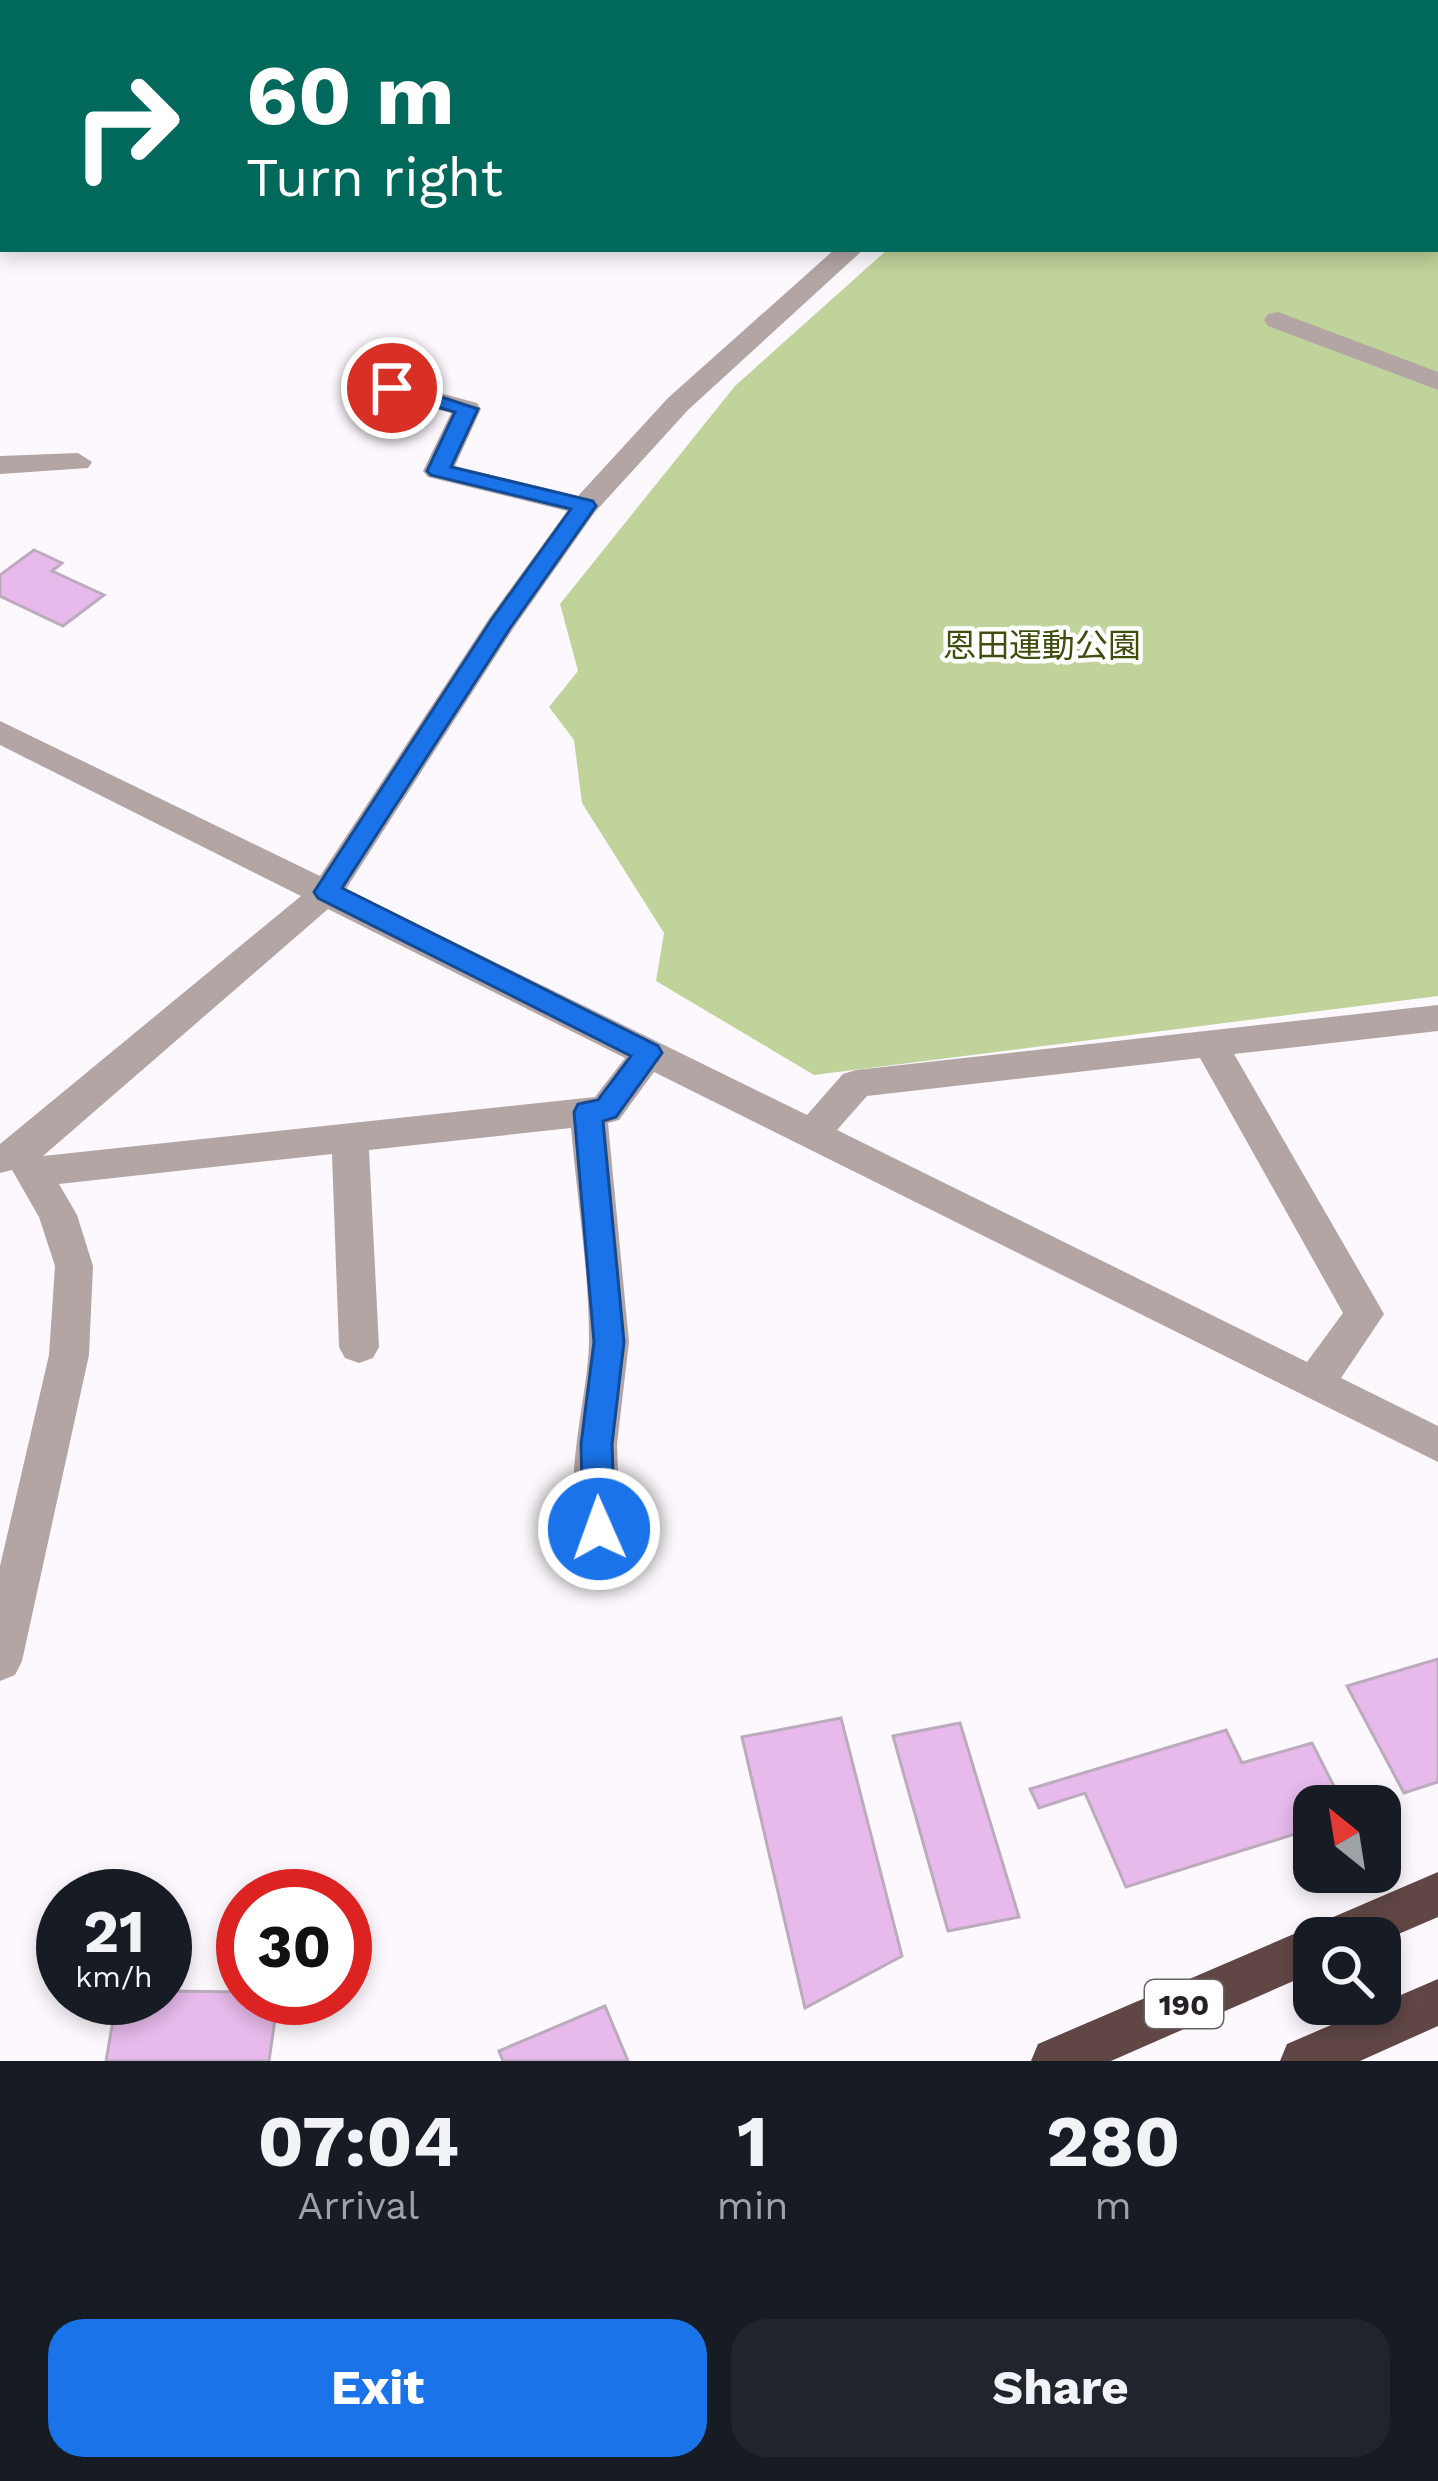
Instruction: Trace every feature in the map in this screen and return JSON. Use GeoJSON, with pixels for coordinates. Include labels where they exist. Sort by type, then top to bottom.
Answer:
{"type":"FeatureCollection","features":[{"type":"Feature","properties":{"kind":"highway"},"geometry":{"type":"LineString","coordinates":[[1385,1917],[1438,1894]]}},
{"type":"Feature","properties":{"kind":"highway","name":"190"},"geometry":{"type":"LineString","coordinates":[[1055,2061],[1293,1957]]}},
{"type":"Feature","properties":{"kind":"highway"},"geometry":{"type":"LineString","coordinates":[[1304,2061],[1438,2002]]}},
{"type":"Feature","properties":{"kind":"street"},"geometry":{"type":"LineString","coordinates":[[13,1154],[327,892],[501,624],[585,506],[678,404],[848,252]]}},
{"type":"Feature","properties":{"kind":"street"},"geometry":{"type":"LineString","coordinates":[[1278,320],[1438,382]]}},
{"type":"Feature","properties":{"kind":"street"},"geometry":{"type":"LineString","coordinates":[[392,388],[467,409],[438,471],[585,506]]}},
{"type":"Feature","properties":{"kind":"street"},"geometry":{"type":"LineString","coordinates":[[0,465],[78,463]]}},
{"type":"Feature","properties":{"kind":"street"},"geometry":{"type":"LineString","coordinates":[[0,732],[1438,1445]]}},
{"type":"Feature","properties":{"kind":"street"},"geometry":{"type":"LineString","coordinates":[[813,1132],[856,1084],[1438,1018]]}},
{"type":"Feature","properties":{"kind":"street"},"geometry":{"type":"LineString","coordinates":[[1209,1043],[1364,1314],[1314,1384]]}},
{"type":"Feature","properties":{"kind":"street"},"geometry":{"type":"LineString","coordinates":[[13,1154],[350,1138],[606,1110],[649,1053]]}},
{"type":"Feature","properties":{"kind":"street"},"geometry":{"type":"LineString","coordinates":[[588,1112],[609,1342],[596,1444],[599,1529]]}},
{"type":"Feature","properties":{"kind":"street"},"geometry":{"type":"LineString","coordinates":[[350,1138],[359,1347]]}},
{"type":"Feature","properties":{"kind":"street"},"geometry":{"type":"LineString","coordinates":[[0,1660],[69,1355],[74,1266],[58,1215],[13,1154]]}},
{"type":"Feature","properties":{"kind":"green space","name":"恩田運動公園"},"geometry":{"type":"Polygon","coordinates":[[[885,252],[1438,252],[1438,996],[814,1075],[656,981],[664,933],[582,803],[574,740],[549,707],[578,671],[560,604],[735,386],[885,252]]]}},
{"type":"Feature","properties":{"kind":"building"},"geometry":{"type":"Polygon","coordinates":[[[34,550],[62,563],[52,571],[104,595],[63,626],[0,596],[0,575],[34,550]]]}},
{"type":"Feature","properties":{"kind":"building"},"geometry":{"type":"Polygon","coordinates":[[[1438,1659],[1438,1782],[1404,1793],[1347,1686],[1438,1659]]]}},
{"type":"Feature","properties":{"kind":"building"},"geometry":{"type":"Polygon","coordinates":[[[841,1718],[902,1956],[805,2008],[742,1737],[841,1718]]]}},
{"type":"Feature","properties":{"kind":"building"},"geometry":{"type":"Polygon","coordinates":[[[960,1723],[1019,1917],[948,1931],[893,1736],[960,1723]]]}},
{"type":"Feature","properties":{"kind":"building"},"geometry":{"type":"Polygon","coordinates":[[[1226,1730],[1242,1763],[1312,1743],[1333,1785],[1293,1785],[1293,1835],[1126,1887],[1085,1793],[1039,1808],[1030,1789],[1226,1730]]]}},
{"type":"Feature","properties":{"kind":"building"},"geometry":{"type":"Polygon","coordinates":[[[192,1991],[216,1992],[216,2025],[274,2025],[269,2061],[106,2061],[112,2025],[192,2025],[192,1991]]]}},
{"type":"Feature","properties":{"kind":"building"},"geometry":{"type":"Polygon","coordinates":[[[605,2006],[628,2061],[503,2061],[499,2051],[605,2006]]]}},
{"type":"Feature","properties":{"kind":"route"},"geometry":{"type":"LineString","coordinates":[[392,388],[467,409],[438,471],[585,506],[501,624],[327,892],[649,1053],[606,1110],[588,1112],[609,1342],[596,1444],[599,1529]]}}]}
